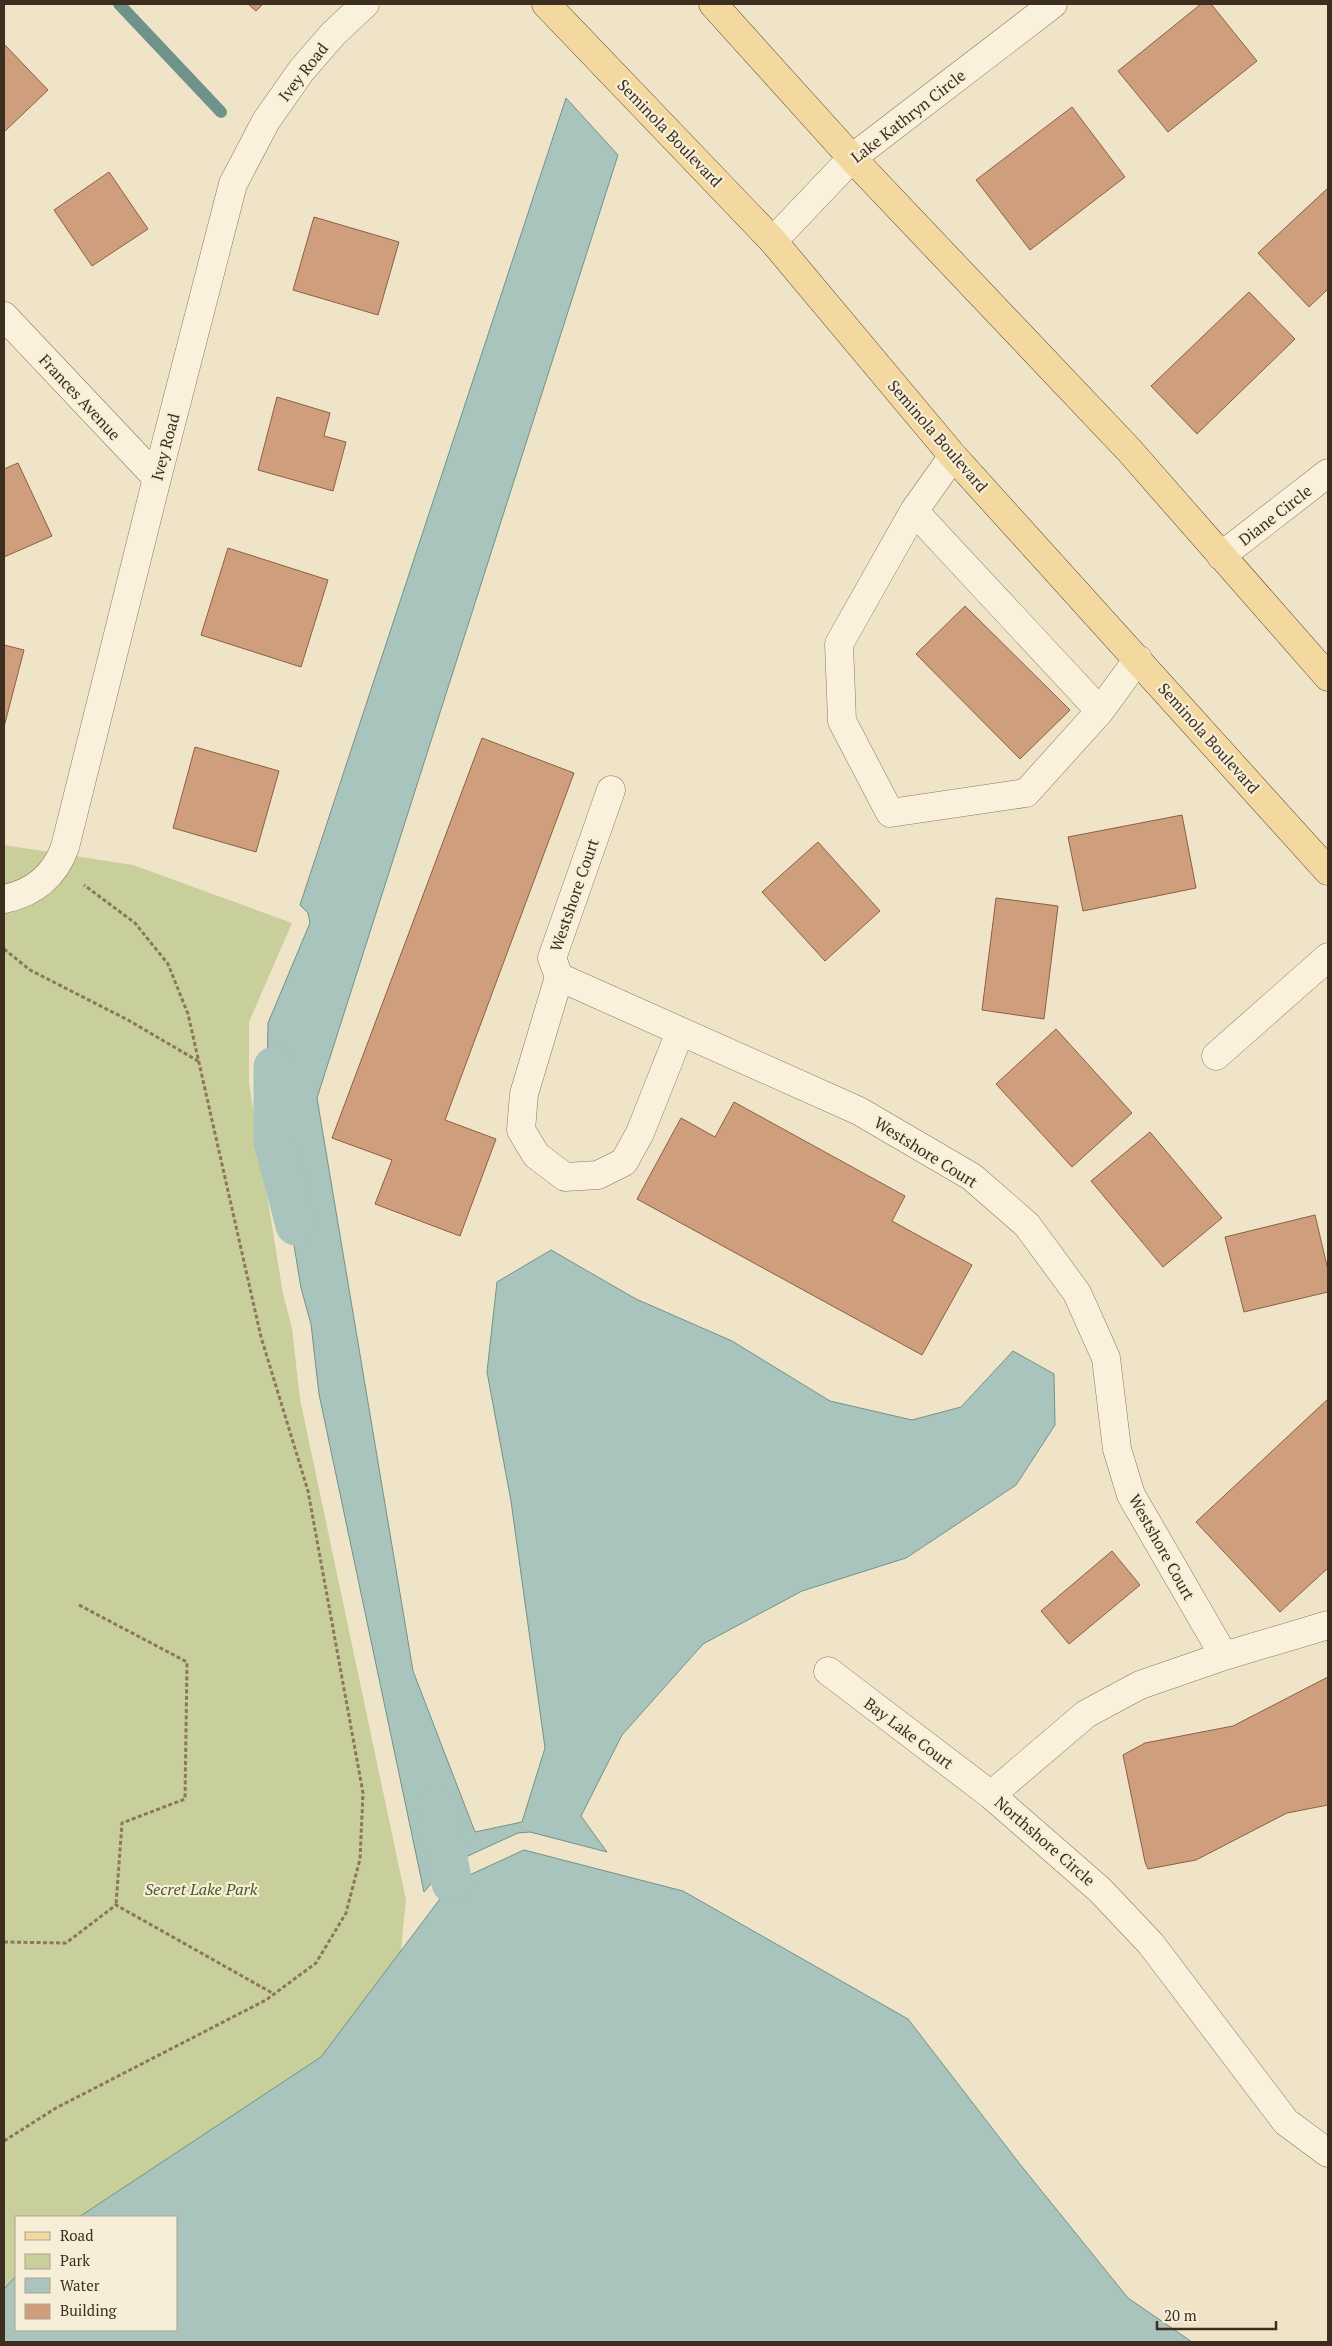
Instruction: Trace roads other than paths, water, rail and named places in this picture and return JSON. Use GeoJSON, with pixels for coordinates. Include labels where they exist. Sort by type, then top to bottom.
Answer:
{"type":"FeatureCollection","features":[{"type":"Feature","properties":{"kind":"main road","name":"Seminola Boulevard"},"geometry":{"type":"LineString","coordinates":[[546,4],[773,241],[953,456],[1328,871]]}},
{"type":"Feature","properties":{"kind":"main road"},"geometry":{"type":"LineString","coordinates":[[713,4],[852,158],[1128,450],[1328,678]]}},
{"type":"Feature","properties":{"kind":"street","name":"Ivey Road"},"geometry":{"type":"LineString","coordinates":[[4,899],[33,888],[46,879],[60,857],[156,478],[234,184],[266,121],[301,71],[333,34],[365,4]]}},
{"type":"Feature","properties":{"kind":"street","name":"Lake Kathryn Circle"},"geometry":{"type":"LineString","coordinates":[[773,241],[852,158],[1053,4]]}},
{"type":"Feature","properties":{"kind":"street","name":"Frances Avenue"},"geometry":{"type":"LineString","coordinates":[[4,316],[156,478]]}},
{"type":"Feature","properties":{"kind":"street"},"geometry":{"type":"LineString","coordinates":[[953,456],[914,510],[839,644],[842,721],[890,813],[1026,794],[1100,711],[1138,659]]}},
{"type":"Feature","properties":{"kind":"street","name":"Diane Circle"},"geometry":{"type":"LineString","coordinates":[[1221,556],[1328,473]]}},
{"type":"Feature","properties":{"kind":"street"},"geometry":{"type":"LineString","coordinates":[[914,510],[1100,711]]}},
{"type":"Feature","properties":{"kind":"street","name":"Westshore Court"},"geometry":{"type":"LineString","coordinates":[[611,790],[552,958],[559,977],[859,1111],[972,1177],[1027,1225],[1077,1293],[1106,1358],[1117,1449],[1131,1495],[1224,1656]]}},
{"type":"Feature","properties":{"kind":"street"},"geometry":{"type":"LineString","coordinates":[[1216,1056],[1328,957]]}},
{"type":"Feature","properties":{"kind":"street"},"geometry":{"type":"LineString","coordinates":[[559,977],[524,1094],[521,1130],[536,1155],[565,1177],[598,1174],[624,1162],[640,1134],[680,1032]]}},
{"type":"Feature","properties":{"kind":"street","name":"Northshore Circle"},"geometry":{"type":"LineString","coordinates":[[1328,1625],[1224,1656],[1140,1685],[1086,1714],[991,1795],[1100,1890],[1151,1944],[1286,2122],[1328,2152]]}},
{"type":"Feature","properties":{"kind":"street","name":"Bay Lake Court"},"geometry":{"type":"LineString","coordinates":[[828,1671],[991,1795]]}},
{"type":"Feature","properties":{"kind":"water"},"geometry":{"type":"Polygon","coordinates":[[[566,98],[618,155],[317,1098],[413,1671],[475,1832],[522,1822],[545,1748],[511,1501],[487,1372],[497,1282],[551,1250],[636,1299],[732,1341],[830,1401],[912,1420],[961,1407],[1013,1351],[1054,1374],[1055,1425],[1016,1485],[906,1558],[802,1591],[703,1644],[622,1735],[581,1816],[607,1852],[530,1832],[518,1833],[446,1866],[424,1892],[319,1394],[311,1324],[301,1288],[267,1079],[268,1023],[310,923],[308,913],[300,905],[566,98]]]}},
{"type":"Feature","properties":{"kind":"water"},"geometry":{"type":"Polygon","coordinates":[[[524,1850],[683,1891],[908,2019],[1019,2163],[1128,2298],[1192,2342],[4,2342],[4,2289],[15,2277],[15,2331],[178,2331],[178,2216],[81,2216],[321,2057],[452,1883],[524,1850]]]}},
{"type":"Feature","properties":{"kind":"waterway"},"geometry":{"type":"LineString","coordinates":[[119,4],[221,112]]}},
{"type":"Feature","properties":{"kind":"waterway"},"geometry":{"type":"LineString","coordinates":[[274,1067],[274,1141],[296,1225]]}},
{"type":"Feature","properties":{"kind":"waterway"},"geometry":{"type":"LineString","coordinates":[[437,1809],[452,1883]]}},
{"type":"Feature","properties":{"kind":"park label","name":"Secret Lake Park"},"geometry":{"type":"Point","coordinates":[201,1889]}}]}
